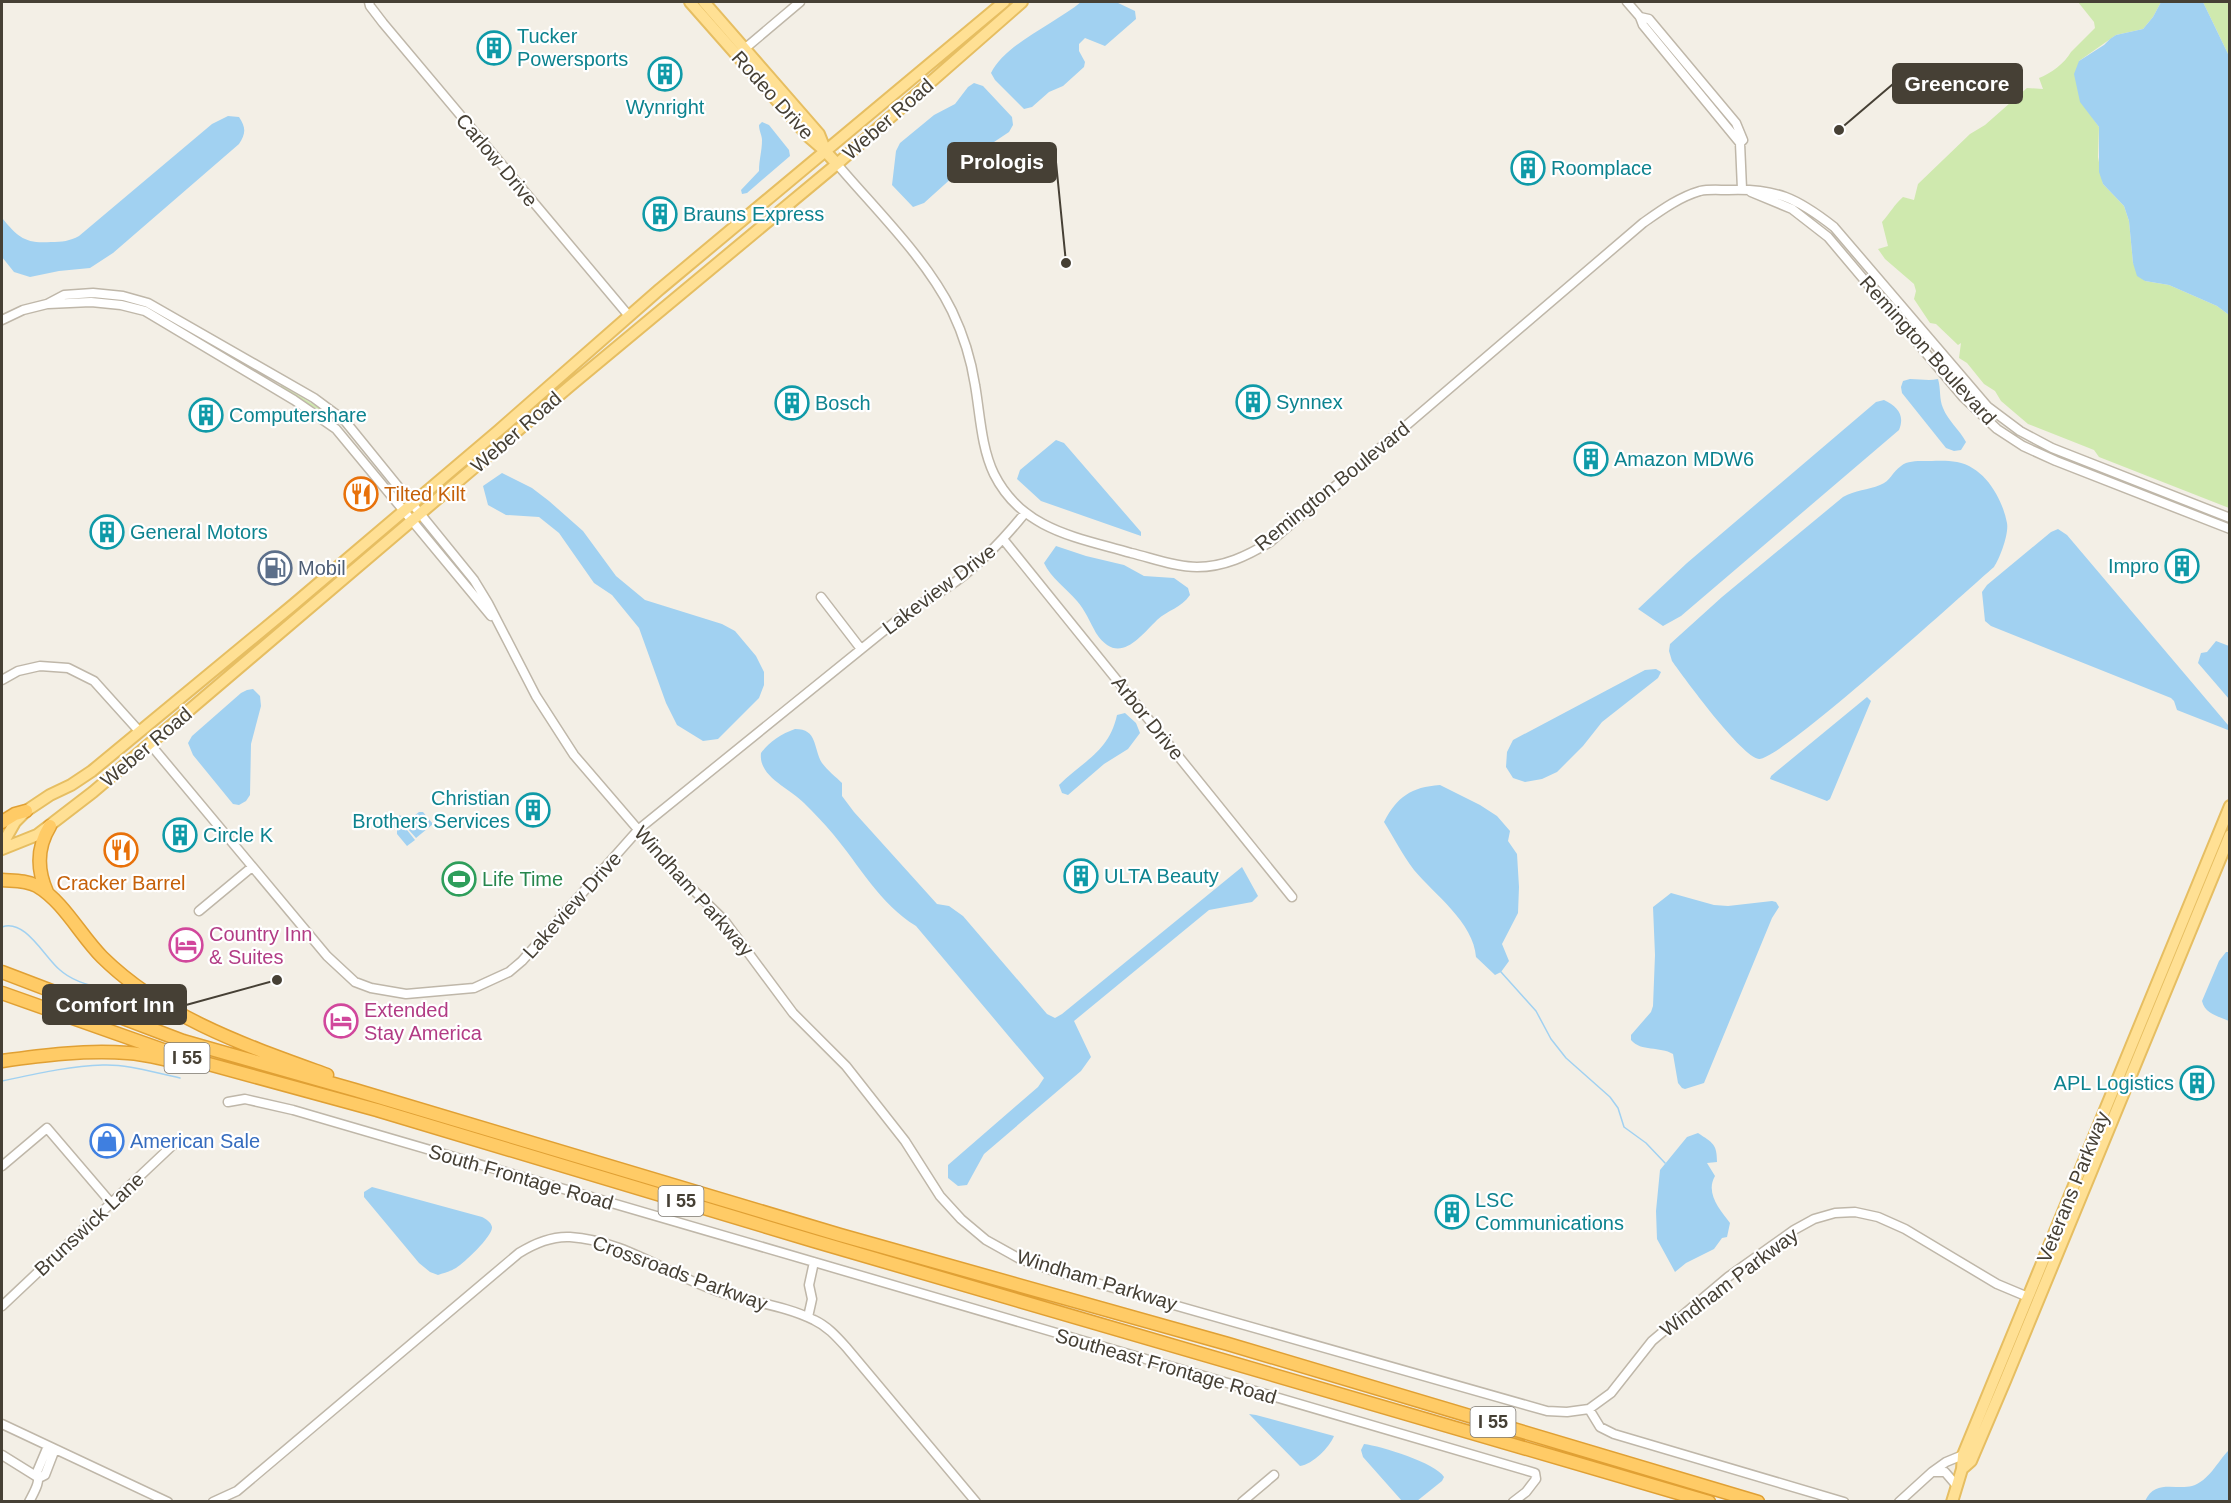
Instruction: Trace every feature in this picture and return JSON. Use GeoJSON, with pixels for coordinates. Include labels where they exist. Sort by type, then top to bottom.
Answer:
{"type":"FeatureCollection","features":[{"type":"Feature","properties":{"kind":"highway"},"geometry":{"type":"LineString","coordinates":[[2,822],[26,811]]}},
{"type":"Feature","properties":{"kind":"highway"},"geometry":{"type":"LineString","coordinates":[[49,896],[39,870],[42,846],[50,826]]}},
{"type":"Feature","properties":{"kind":"highway"},"geometry":{"type":"LineString","coordinates":[[2,880],[37,886],[49,896],[102,957],[153,997],[192,1021],[245,1045],[332,1076],[355,1090]]}},
{"type":"Feature","properties":{"kind":"highway","name":"I 55"},"geometry":{"type":"LineString","coordinates":[[2,972],[183,1041],[355,1090],[720,1200],[1228,1344],[1758,1502]]}},
{"type":"Feature","properties":{"kind":"highway","name":"I 55"},"geometry":{"type":"LineString","coordinates":[[2,993],[183,1057],[377,1110],[1709,1502]]}},
{"type":"Feature","properties":{"kind":"highway"},"geometry":{"type":"LineString","coordinates":[[2,1061],[52,1054],[130,1053],[210,1068],[377,1110]]}},
{"type":"Feature","properties":{"kind":"main road","name":"Rodeo Drive"},"geometry":{"type":"LineString","coordinates":[[690,2],[819,134],[825,151]]}},
{"type":"Feature","properties":{"kind":"main road","name":"Rodeo Drive"},"geometry":{"type":"LineString","coordinates":[[704,2],[741,52]]}},
{"type":"Feature","properties":{"kind":"main road","name":"Weber Road"},"geometry":{"type":"LineString","coordinates":[[2,847],[15,822],[26,811],[92,771],[1004,2]]}},
{"type":"Feature","properties":{"kind":"main road","name":"Weber Road"},"geometry":{"type":"LineString","coordinates":[[2,847],[26,840],[50,826],[150,744],[579,379],[837,164],[1022,2]]}},
{"type":"Feature","properties":{"kind":"main road","name":"Remington Boulevard"},"geometry":{"type":"LineString","coordinates":[[825,151],[837,164]]}},
{"type":"Feature","properties":{"kind":"main road","name":"Veterans Parkway"},"geometry":{"type":"LineString","coordinates":[[1952,1502],[1962,1469],[1963,1455],[2229,806]]}},
{"type":"Feature","properties":{"kind":"main road","name":"Veterans Parkway"},"geometry":{"type":"LineString","coordinates":[[1962,1469],[1971,1461],[2005,1381],[2229,835]]}},
{"type":"Feature","properties":{"kind":"street","name":"Carlow Drive"},"geometry":{"type":"LineString","coordinates":[[369,2],[383,23],[629,316]]}},
{"type":"Feature","properties":{"kind":"street"},"geometry":{"type":"LineString","coordinates":[[741,52],[800,2]]}},
{"type":"Feature","properties":{"kind":"street"},"geometry":{"type":"LineString","coordinates":[[1627,2],[1640,17],[1648,19],[1730,115],[1743,140],[1740,143],[1742,189]]}},
{"type":"Feature","properties":{"kind":"street","name":"Remington Boulevard"},"geometry":{"type":"LineString","coordinates":[[837,164],[927,270],[944,296],[969,356],[983,437],[993,471],[1004,490],[1025,513],[1047,527],[1067,535],[1171,564],[1197,567],[1222,564],[1244,557],[1270,542],[1643,223],[1669,205],[1700,191],[1742,189],[1765,190],[1781,194],[1808,207],[1834,227],[1981,399],[2020,431],[2052,448],[2229,518]]}},
{"type":"Feature","properties":{"kind":"street","name":"Remington Boulevard"},"geometry":{"type":"LineString","coordinates":[[1742,189],[1792,209],[1828,237],[1963,397],[1997,429],[2023,446],[2056,461],[2229,529]]}},
{"type":"Feature","properties":{"kind":"street"},"geometry":{"type":"LineString","coordinates":[[2,320],[64,295],[93,293],[148,303],[314,398],[345,421],[417,517]]}},
{"type":"Feature","properties":{"kind":"street","name":"Lakeview Drive"},"geometry":{"type":"LineString","coordinates":[[150,744],[327,956],[355,982],[394,993],[474,988],[509,972],[522,961],[639,829],[906,613],[948,587],[1003,539],[1025,513]]}},
{"type":"Feature","properties":{"kind":"street","name":"Windham Parkway"},"geometry":{"type":"LineString","coordinates":[[417,517],[456,573],[496,622],[555,727],[574,754],[672,869],[724,920],[744,944],[778,995],[833,1052],[888,1118],[940,1196],[961,1219],[986,1240],[1020,1259],[1054,1271],[1547,1411],[1567,1412],[1589,1409],[1611,1394],[1652,1341],[1728,1277],[1794,1230],[1814,1219],[1835,1213],[1856,1212],[1878,1217],[1905,1229],[1991,1281],[2028,1297]]}},
{"type":"Feature","properties":{"kind":"street","name":"Arbor Drive"},"geometry":{"type":"LineString","coordinates":[[1003,539],[1292,897]]}},
{"type":"Feature","properties":{"kind":"street"},"geometry":{"type":"LineString","coordinates":[[821,597],[861,649]]}},
{"type":"Feature","properties":{"kind":"street"},"geometry":{"type":"LineString","coordinates":[[2,680],[18,670],[40,666],[68,668],[94,681],[139,731]]}},
{"type":"Feature","properties":{"kind":"street"},"geometry":{"type":"LineString","coordinates":[[200,911],[252,867]]}},
{"type":"Feature","properties":{"kind":"street","name":"South Frontage Road"},"geometry":{"type":"LineString","coordinates":[[228,1102],[245,1099],[283,1107],[814,1262]]}},
{"type":"Feature","properties":{"kind":"street"},"geometry":{"type":"LineString","coordinates":[[2,1166],[47,1128],[112,1203]]}},
{"type":"Feature","properties":{"kind":"street","name":"Brunswick Lane"},"geometry":{"type":"LineString","coordinates":[[2,1306],[176,1142]]}},
{"type":"Feature","properties":{"kind":"street","name":"Crossroads Parkway"},"geometry":{"type":"LineString","coordinates":[[213,1502],[237,1491],[519,1253],[547,1239],[568,1237],[585,1239],[647,1259],[718,1291],[808,1317],[825,1326],[839,1339],[976,1502]]}},
{"type":"Feature","properties":{"kind":"street"},"geometry":{"type":"LineString","coordinates":[[808,1317],[812,1299],[809,1285],[814,1262]]}},
{"type":"Feature","properties":{"kind":"street","name":"Southeast Frontage Road"},"geometry":{"type":"LineString","coordinates":[[814,1262],[1534,1473],[1536,1479],[1534,1484],[1513,1502]]}},
{"type":"Feature","properties":{"kind":"street"},"geometry":{"type":"LineString","coordinates":[[1589,1409],[1600,1427],[1614,1434],[1844,1502]]}},
{"type":"Feature","properties":{"kind":"street"},"geometry":{"type":"LineString","coordinates":[[2,1424],[168,1502]]}},
{"type":"Feature","properties":{"kind":"street"},"geometry":{"type":"LineString","coordinates":[[29,1502],[39,1478],[45,1475],[52,1448]]}},
{"type":"Feature","properties":{"kind":"street"},"geometry":{"type":"LineString","coordinates":[[2,1455],[39,1478]]}},
{"type":"Feature","properties":{"kind":"street"},"geometry":{"type":"LineString","coordinates":[[1899,1502],[1932,1472],[1946,1462],[1963,1455]]}},
{"type":"Feature","properties":{"kind":"street"},"geometry":{"type":"LineString","coordinates":[[1932,1472],[1945,1472],[1957,1486]]}},
{"type":"Feature","properties":{"kind":"street"},"geometry":{"type":"LineString","coordinates":[[1242,1502],[1274,1475]]}},
{"type":"Feature","properties":{"kind":"green space"},"geometry":{"type":"Polygon","coordinates":[[[2078,2],[2161,2],[2143,29],[2116,35],[2079,61],[2092,117],[2099,127],[2098,157],[2103,184],[2124,206],[2129,221],[2133,263],[2145,281],[2169,285],[2217,306],[2229,315],[2229,508],[2099,457],[2094,450],[2028,424],[2001,401],[1995,391],[1984,384],[1967,363],[1959,358],[1961,343],[1958,345],[1936,324],[1930,323],[1914,299],[1916,291],[1914,284],[1885,259],[1878,249],[1888,246],[1882,222],[1900,200],[1903,197],[1914,200],[1918,184],[1970,134],[1985,125],[2027,88],[2043,89],[2039,78],[2061,64],[2095,28],[2094,22],[2078,2]]]}},
{"type":"Feature","properties":{"kind":"green space"},"geometry":{"type":"Polygon","coordinates":[[[2203,2],[2229,2],[2229,56],[2203,2]]]}},
{"type":"Feature","properties":{"kind":"green space"},"geometry":{"type":"Polygon","coordinates":[[[281,385],[323,410],[334,419],[280,388],[281,385]]]}},
{"type":"Feature","properties":{"kind":"water"},"geometry":{"type":"Polygon","coordinates":[[[1081,2],[1116,2],[1135,11],[1136,19],[1105,46],[1085,38],[1079,44],[1079,51],[1085,62],[1084,67],[1063,86],[1049,92],[1032,107],[1024,109],[991,73],[998,62],[1019,43],[1081,2]]]}},
{"type":"Feature","properties":{"kind":"water"},"geometry":{"type":"Polygon","coordinates":[[[2161,2],[2203,2],[2229,56],[2229,315],[2217,306],[2169,285],[2145,281],[2137,276],[2133,263],[2129,221],[2124,206],[2103,184],[2099,172],[2099,127],[2080,102],[2074,74],[2079,61],[2116,35],[2143,29],[2161,2]]]}},
{"type":"Feature","properties":{"kind":"water"},"geometry":{"type":"Polygon","coordinates":[[[974,83],[983,86],[1012,117],[1013,125],[1009,132],[985,148],[924,203],[913,207],[892,185],[896,151],[900,143],[934,115],[955,104],[974,83]]]}},
{"type":"Feature","properties":{"kind":"water"},"geometry":{"type":"Polygon","coordinates":[[[228,116],[239,117],[243,124],[244,134],[239,144],[113,253],[90,268],[30,277],[14,272],[2,257],[2,218],[23,238],[35,242],[59,242],[76,238],[212,124],[228,116]]]}},
{"type":"Feature","properties":{"kind":"water"},"geometry":{"type":"Polygon","coordinates":[[[762,122],[769,125],[789,150],[790,156],[747,193],[742,194],[741,190],[759,171],[762,140],[759,125],[762,122]]]}},
{"type":"Feature","properties":{"kind":"water"},"geometry":{"type":"Polygon","coordinates":[[[1938,379],[1943,408],[1966,442],[1961,450],[1954,451],[1946,448],[1902,393],[1903,381],[1938,379]]]}},
{"type":"Feature","properties":{"kind":"water"},"geometry":{"type":"Polygon","coordinates":[[[1884,400],[1901,416],[1899,430],[1681,616],[1663,626],[1638,609],[1687,563],[1876,402],[1884,400]]]}},
{"type":"Feature","properties":{"kind":"water"},"geometry":{"type":"Polygon","coordinates":[[[1056,440],[1064,443],[1141,532],[1141,536],[1041,501],[1017,479],[1020,470],[1056,440]]]}},
{"type":"Feature","properties":{"kind":"water"},"geometry":{"type":"Polygon","coordinates":[[[1949,461],[1967,465],[1976,470],[1990,485],[2001,503],[2007,523],[2007,533],[2004,546],[1994,567],[1801,733],[1774,752],[1759,759],[1751,755],[1727,732],[1678,670],[1672,661],[1669,651],[1670,644],[1722,597],[1843,497],[1884,483],[1906,463],[1949,461]]]}},
{"type":"Feature","properties":{"kind":"water"},"geometry":{"type":"Polygon","coordinates":[[[502,473],[532,488],[583,531],[616,576],[645,600],[722,624],[735,631],[756,656],[764,672],[764,685],[759,698],[718,739],[703,741],[677,725],[666,703],[639,628],[612,595],[594,583],[559,533],[539,517],[506,515],[488,505],[483,486],[502,473]]]}},
{"type":"Feature","properties":{"kind":"water"},"geometry":{"type":"Polygon","coordinates":[[[2058,529],[2067,535],[2228,725],[2228,730],[2177,710],[2171,698],[1991,626],[1985,621],[1982,592],[1987,585],[2051,532],[2058,529]]]}},
{"type":"Feature","properties":{"kind":"water"},"geometry":{"type":"Polygon","coordinates":[[[1056,546],[1124,565],[1144,576],[1174,578],[1188,588],[1190,595],[1128,646],[1112,648],[1104,643],[1096,633],[1080,605],[1044,563],[1056,546]]]}},
{"type":"Feature","properties":{"kind":"water"},"geometry":{"type":"Polygon","coordinates":[[[2216,641],[2229,646],[2229,699],[2198,663],[2201,653],[2207,652],[2216,641]]]}},
{"type":"Feature","properties":{"kind":"water"},"geometry":{"type":"Polygon","coordinates":[[[1656,669],[1661,672],[1658,678],[1602,722],[1583,746],[1557,772],[1542,779],[1525,782],[1513,778],[1506,767],[1507,752],[1513,740],[1645,670],[1656,669]]]}},
{"type":"Feature","properties":{"kind":"water"},"geometry":{"type":"Polygon","coordinates":[[[253,689],[260,696],[261,706],[251,744],[250,795],[239,805],[233,804],[193,755],[188,743],[192,736],[241,693],[253,689]]]}},
{"type":"Feature","properties":{"kind":"water"},"geometry":{"type":"Polygon","coordinates":[[[1867,697],[1871,701],[1830,799],[1827,801],[1770,779],[1771,776],[1867,697]]]}},
{"type":"Feature","properties":{"kind":"water"},"geometry":{"type":"Polygon","coordinates":[[[1125,713],[1136,723],[1140,733],[1128,749],[1104,764],[1068,795],[1062,793],[1059,785],[1094,755],[1108,738],[1117,715],[1125,713]]]}},
{"type":"Feature","properties":{"kind":"water"},"geometry":{"type":"Polygon","coordinates":[[[795,729],[808,732],[814,740],[822,763],[842,783],[842,796],[854,812],[937,904],[949,906],[963,916],[1047,1014],[1055,1018],[1242,867],[1258,896],[1252,902],[1209,910],[1074,1021],[1091,1057],[1081,1071],[984,1154],[967,1185],[958,1186],[948,1178],[948,1165],[1038,1087],[1044,1078],[916,926],[903,917],[881,895],[826,826],[804,803],[764,769],[761,753],[776,739],[795,729]]]}},
{"type":"Feature","properties":{"kind":"water"},"geometry":{"type":"Polygon","coordinates":[[[1440,785],[1497,816],[1510,831],[1508,841],[1517,854],[1518,913],[1502,944],[1509,961],[1501,972],[1495,975],[1476,957],[1474,944],[1461,921],[1414,870],[1384,822],[1394,806],[1406,795],[1421,788],[1440,785]]]}},
{"type":"Feature","properties":{"kind":"water"},"geometry":{"type":"Polygon","coordinates":[[[419,812],[423,812],[433,824],[416,838],[408,829],[415,840],[407,846],[391,823],[400,815],[408,821],[419,812]]]}},
{"type":"Feature","properties":{"kind":"water"},"geometry":{"type":"Polygon","coordinates":[[[1671,893],[1714,905],[1728,906],[1772,901],[1776,902],[1779,907],[1772,918],[1704,1083],[1685,1089],[1678,1083],[1673,1054],[1645,1048],[1631,1040],[1631,1035],[1651,1012],[1653,1006],[1655,955],[1653,907],[1671,893]]]}},
{"type":"Feature","properties":{"kind":"water"},"geometry":{"type":"Polygon","coordinates":[[[2226,952],[2229,952],[2229,1021],[2209,1012],[2202,1001],[2219,961],[2226,952]]]}},
{"type":"Feature","properties":{"kind":"water"},"geometry":{"type":"Polygon","coordinates":[[[1698,1133],[1711,1142],[1715,1148],[1717,1162],[1707,1163],[1715,1176],[1712,1182],[1713,1195],[1718,1207],[1730,1223],[1727,1237],[1722,1238],[1714,1249],[1686,1263],[1675,1272],[1657,1239],[1656,1211],[1660,1170],[1687,1137],[1698,1133]]]}},
{"type":"Feature","properties":{"kind":"water"},"geometry":{"type":"Polygon","coordinates":[[[372,1187],[482,1217],[491,1224],[491,1231],[460,1265],[438,1275],[419,1263],[364,1197],[364,1192],[372,1187]]]}},
{"type":"Feature","properties":{"kind":"water"},"geometry":{"type":"Polygon","coordinates":[[[1249,1414],[1334,1436],[1320,1455],[1300,1466],[1249,1414]]]}},
{"type":"Feature","properties":{"kind":"water"},"geometry":{"type":"Polygon","coordinates":[[[1364,1444],[1420,1461],[1431,1466],[1444,1477],[1417,1501],[1402,1501],[1363,1457],[1361,1450],[1364,1444]]]}},
{"type":"Feature","properties":{"kind":"water"},"geometry":{"type":"Polygon","coordinates":[[[2229,1450],[2229,1501],[2145,1501],[2149,1494],[2160,1488],[2198,1484],[2208,1476],[2229,1450]]]}},
{"type":"Feature","properties":{"kind":"waterway"},"geometry":{"type":"LineString","coordinates":[[2,927],[19,928],[27,933],[64,973],[99,988]]}},
{"type":"Feature","properties":{"kind":"waterway"},"geometry":{"type":"LineString","coordinates":[[1501,972],[1536,1011],[1551,1039],[1566,1058],[1610,1097],[1618,1108],[1624,1127],[1646,1143],[1665,1163]]}},
{"type":"Feature","properties":{"kind":"waterway"},"geometry":{"type":"LineString","coordinates":[[2,1081],[39,1073],[103,1065],[132,1067],[180,1078]]}},
{"type":"Feature","properties":{"kind":"place","name":"Tucker Powersports"},"geometry":{"type":"Point","coordinates":[494,48]}},
{"type":"Feature","properties":{"kind":"place","name":"Wynright"},"geometry":{"type":"Point","coordinates":[665,74]}},
{"type":"Feature","properties":{"kind":"place","name":"Greencore"},"geometry":{"type":"Point","coordinates":[1839,130]}},
{"type":"Feature","properties":{"kind":"place","name":"Roomplace"},"geometry":{"type":"Point","coordinates":[1528,168]}},
{"type":"Feature","properties":{"kind":"place","name":"Brauns Express"},"geometry":{"type":"Point","coordinates":[660,214]}},
{"type":"Feature","properties":{"kind":"place","name":"Prologis"},"geometry":{"type":"Point","coordinates":[1066,263]}},
{"type":"Feature","properties":{"kind":"place","name":"Synnex"},"geometry":{"type":"Point","coordinates":[1253,402]}},
{"type":"Feature","properties":{"kind":"place","name":"Bosch"},"geometry":{"type":"Point","coordinates":[792,403]}},
{"type":"Feature","properties":{"kind":"place","name":"Computershare"},"geometry":{"type":"Point","coordinates":[206,415]}},
{"type":"Feature","properties":{"kind":"place","name":"Amazon MDW6"},"geometry":{"type":"Point","coordinates":[1591,459]}},
{"type":"Feature","properties":{"kind":"place","name":"Tilted Kilt"},"geometry":{"type":"Point","coordinates":[361,494]}},
{"type":"Feature","properties":{"kind":"place","name":"General Motors"},"geometry":{"type":"Point","coordinates":[107,532]}},
{"type":"Feature","properties":{"kind":"place","name":"Impro"},"geometry":{"type":"Point","coordinates":[2182,566]}},
{"type":"Feature","properties":{"kind":"place","name":"Mobil"},"geometry":{"type":"Point","coordinates":[275,568]}},
{"type":"Feature","properties":{"kind":"place","name":"Christian Brothers Services"},"geometry":{"type":"Point","coordinates":[533,810]}},
{"type":"Feature","properties":{"kind":"place","name":"Circle K"},"geometry":{"type":"Point","coordinates":[180,835]}},
{"type":"Feature","properties":{"kind":"place","name":"Cracker Barrel"},"geometry":{"type":"Point","coordinates":[121,850]}},
{"type":"Feature","properties":{"kind":"place","name":"ULTA Beauty"},"geometry":{"type":"Point","coordinates":[1081,876]}},
{"type":"Feature","properties":{"kind":"place","name":"Life Time"},"geometry":{"type":"Point","coordinates":[459,879]}},
{"type":"Feature","properties":{"kind":"place","name":"Country Inn & Suites"},"geometry":{"type":"Point","coordinates":[186,945]}},
{"type":"Feature","properties":{"kind":"place","name":"Comfort Inn"},"geometry":{"type":"Point","coordinates":[277,980]}},
{"type":"Feature","properties":{"kind":"place","name":"Extended Stay America"},"geometry":{"type":"Point","coordinates":[341,1021]}},
{"type":"Feature","properties":{"kind":"place","name":"APL Logistics"},"geometry":{"type":"Point","coordinates":[2197,1083]}},
{"type":"Feature","properties":{"kind":"place","name":"American Sale"},"geometry":{"type":"Point","coordinates":[107,1141]}},
{"type":"Feature","properties":{"kind":"place","name":"LSC Communications"},"geometry":{"type":"Point","coordinates":[1452,1212]}}]}
